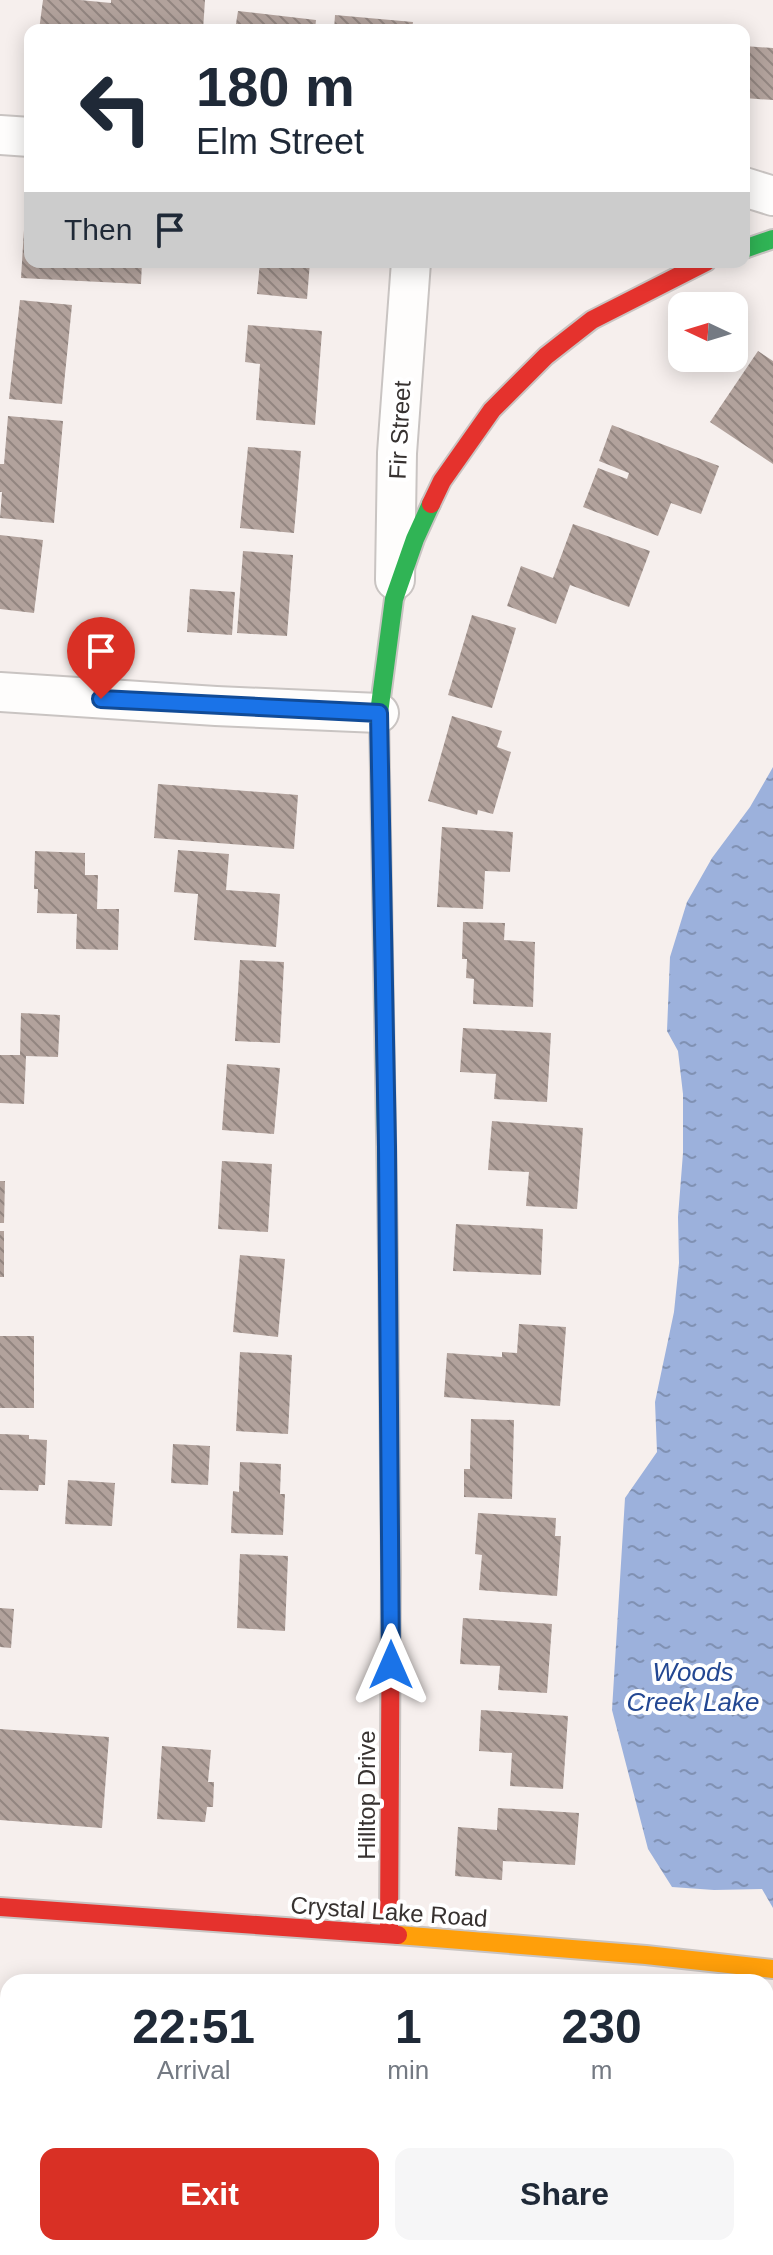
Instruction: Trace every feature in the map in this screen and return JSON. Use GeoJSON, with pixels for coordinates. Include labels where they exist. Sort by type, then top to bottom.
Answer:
{"type":"FeatureCollection","features":[{"type":"Feature","properties":{"kind":"street"},"geometry":{"type":"LineString","coordinates":[[0,135],[24,137]]}},
{"type":"Feature","properties":{"kind":"street"},"geometry":{"type":"LineString","coordinates":[[750,189],[773,196]]}},
{"type":"Feature","properties":{"kind":"street"},"geometry":{"type":"LineString","coordinates":[[750,247],[773,239]]}},
{"type":"Feature","properties":{"kind":"street","name":"Fir Street"},"geometry":{"type":"LineString","coordinates":[[394,599],[397,453],[411,268]]}},
{"type":"Feature","properties":{"kind":"street","name":"Hilltop Drive"},"geometry":{"type":"LineString","coordinates":[[389,1934],[391,1479],[379,713],[394,599],[415,539],[442,481],[492,410],[546,356],[592,320],[694,268]]}},
{"type":"Feature","properties":{"kind":"street"},"geometry":{"type":"LineString","coordinates":[[0,692],[379,713]]}},
{"type":"Feature","properties":{"kind":"street","name":"Crystal Lake Road"},"geometry":{"type":"LineString","coordinates":[[0,1907],[389,1934],[768,1968]]}},
{"type":"Feature","properties":{"kind":"water","name":"Woods Creek Lake"},"geometry":{"type":"Polygon","coordinates":[[[773,767],[773,1908],[762,1889],[672,1887],[648,1849],[612,1710],[625,1498],[657,1452],[655,1402],[674,1312],[679,1263],[683,1094],[678,1051],[667,1031],[670,957],[687,902],[712,858],[750,807],[773,767]]]}},
{"type":"Feature","properties":{"kind":"building"},"geometry":{"type":"Polygon","coordinates":[[[43,0],[111,3],[111,0],[205,0],[203,24],[40,24],[43,0]]]}},
{"type":"Feature","properties":{"kind":"building"},"geometry":{"type":"Polygon","coordinates":[[[238,11],[316,20],[316,24],[236,24],[238,11]]]}},
{"type":"Feature","properties":{"kind":"building"},"geometry":{"type":"Polygon","coordinates":[[[335,15],[413,22],[413,24],[334,24],[335,15]]]}},
{"type":"Feature","properties":{"kind":"building"},"geometry":{"type":"Polygon","coordinates":[[[750,46],[773,48],[773,100],[750,98],[750,46]]]}},
{"type":"Feature","properties":{"kind":"building"},"geometry":{"type":"Polygon","coordinates":[[[24,230],[24,268],[142,268],[141,284],[21,278],[24,230]]]}},
{"type":"Feature","properties":{"kind":"building"},"geometry":{"type":"Polygon","coordinates":[[[259,268],[310,268],[307,299],[257,294],[259,268]]]}},
{"type":"Feature","properties":{"kind":"building"},"geometry":{"type":"Polygon","coordinates":[[[20,300],[72,305],[62,404],[9,399],[20,300]]]}},
{"type":"Feature","properties":{"kind":"building"},"geometry":{"type":"Polygon","coordinates":[[[248,325],[322,331],[315,425],[256,420],[260,364],[245,362],[248,325]]]}},
{"type":"Feature","properties":{"kind":"building"},"geometry":{"type":"Polygon","coordinates":[[[758,351],[773,361],[773,464],[710,422],[744,372],[748,372],[748,366],[758,351]]]}},
{"type":"Feature","properties":{"kind":"building"},"geometry":{"type":"Polygon","coordinates":[[[8,416],[63,421],[54,523],[0,518],[0,464],[4,464],[8,416]]]}},
{"type":"Feature","properties":{"kind":"building"},"geometry":{"type":"Polygon","coordinates":[[[612,425],[719,466],[701,514],[671,503],[658,536],[583,507],[598,468],[627,479],[629,473],[599,461],[612,425]]]}},
{"type":"Feature","properties":{"kind":"building"},"geometry":{"type":"Polygon","coordinates":[[[248,447],[301,451],[294,533],[240,528],[248,447]]]}},
{"type":"Feature","properties":{"kind":"building"},"geometry":{"type":"Polygon","coordinates":[[[573,524],[650,551],[629,607],[570,585],[556,624],[507,606],[521,566],[553,578],[573,524]]]}},
{"type":"Feature","properties":{"kind":"building"},"geometry":{"type":"Polygon","coordinates":[[[0,535],[43,540],[34,613],[0,609],[0,535]]]}},
{"type":"Feature","properties":{"kind":"building"},"geometry":{"type":"Polygon","coordinates":[[[243,551],[293,555],[287,636],[237,633],[243,551]]]}},
{"type":"Feature","properties":{"kind":"building"},"geometry":{"type":"Polygon","coordinates":[[[190,589],[235,592],[232,635],[187,632],[190,589]]]}},
{"type":"Feature","properties":{"kind":"building"},"geometry":{"type":"Polygon","coordinates":[[[472,615],[516,628],[492,708],[448,695],[472,615]]]}},
{"type":"Feature","properties":{"kind":"building"},"geometry":{"type":"Polygon","coordinates":[[[452,716],[502,731],[497,747],[511,752],[493,814],[478,810],[477,815],[428,801],[452,716]]]}},
{"type":"Feature","properties":{"kind":"building"},"geometry":{"type":"Polygon","coordinates":[[[158,784],[298,795],[294,849],[154,838],[158,784]]]}},
{"type":"Feature","properties":{"kind":"building"},"geometry":{"type":"Polygon","coordinates":[[[442,827],[513,832],[510,872],[485,871],[483,909],[437,907],[442,827]]]}},
{"type":"Feature","properties":{"kind":"building"},"geometry":{"type":"Polygon","coordinates":[[[178,850],[229,854],[226,890],[280,894],[276,947],[194,940],[198,894],[174,892],[178,850]]]}},
{"type":"Feature","properties":{"kind":"building"},"geometry":{"type":"Polygon","coordinates":[[[35,851],[85,853],[85,875],[98,875],[97,909],[119,909],[118,950],[76,949],[77,914],[37,913],[35,851]]]}},
{"type":"Feature","properties":{"kind":"building"},"geometry":{"type":"Polygon","coordinates":[[[463,922],[505,923],[504,940],[535,942],[533,1007],[473,1004],[474,979],[466,978],[467,959],[462,959],[463,922]]]}},
{"type":"Feature","properties":{"kind":"building"},"geometry":{"type":"Polygon","coordinates":[[[240,960],[284,962],[280,1043],[235,1041],[240,960]]]}},
{"type":"Feature","properties":{"kind":"building"},"geometry":{"type":"Polygon","coordinates":[[[21,1013],[60,1015],[58,1057],[26,1056],[24,1104],[0,1103],[0,1055],[20,1055],[21,1013]]]}},
{"type":"Feature","properties":{"kind":"building"},"geometry":{"type":"Polygon","coordinates":[[[463,1028],[551,1033],[547,1102],[494,1099],[496,1074],[460,1072],[463,1028]]]}},
{"type":"Feature","properties":{"kind":"building"},"geometry":{"type":"Polygon","coordinates":[[[227,1064],[280,1068],[274,1134],[222,1130],[227,1064]]]}},
{"type":"Feature","properties":{"kind":"building"},"geometry":{"type":"Polygon","coordinates":[[[492,1121],[583,1128],[577,1209],[526,1206],[529,1172],[488,1170],[492,1121]]]}},
{"type":"Feature","properties":{"kind":"building"},"geometry":{"type":"Polygon","coordinates":[[[222,1161],[272,1164],[268,1232],[218,1229],[222,1161]]]}},
{"type":"Feature","properties":{"kind":"building"},"geometry":{"type":"Polygon","coordinates":[[[0,1181],[5,1181],[4,1223],[0,1223],[0,1181]]]}},
{"type":"Feature","properties":{"kind":"building"},"geometry":{"type":"Polygon","coordinates":[[[456,1224],[543,1229],[541,1275],[453,1271],[456,1224]]]}},
{"type":"Feature","properties":{"kind":"building"},"geometry":{"type":"Polygon","coordinates":[[[0,1231],[4,1231],[4,1277],[0,1277],[0,1231]]]}},
{"type":"Feature","properties":{"kind":"building"},"geometry":{"type":"Polygon","coordinates":[[[240,1255],[285,1259],[278,1337],[233,1332],[240,1255]]]}},
{"type":"Feature","properties":{"kind":"building"},"geometry":{"type":"Polygon","coordinates":[[[519,1324],[566,1327],[560,1406],[444,1397],[447,1353],[502,1357],[502,1352],[517,1353],[519,1324]]]}},
{"type":"Feature","properties":{"kind":"building"},"geometry":{"type":"Polygon","coordinates":[[[0,1336],[34,1336],[34,1408],[0,1408],[0,1336]]]}},
{"type":"Feature","properties":{"kind":"building"},"geometry":{"type":"Polygon","coordinates":[[[240,1352],[292,1355],[288,1434],[236,1431],[240,1352]]]}},
{"type":"Feature","properties":{"kind":"building"},"geometry":{"type":"Polygon","coordinates":[[[471,1419],[514,1420],[512,1499],[464,1497],[464,1469],[470,1469],[471,1419]]]}},
{"type":"Feature","properties":{"kind":"building"},"geometry":{"type":"Polygon","coordinates":[[[0,1434],[29,1435],[29,1439],[47,1440],[45,1485],[39,1485],[38,1491],[0,1490],[0,1434]]]}},
{"type":"Feature","properties":{"kind":"building"},"geometry":{"type":"Polygon","coordinates":[[[173,1444],[210,1446],[208,1485],[171,1483],[173,1444]]]}},
{"type":"Feature","properties":{"kind":"building"},"geometry":{"type":"Polygon","coordinates":[[[240,1462],[281,1464],[280,1494],[285,1494],[283,1535],[231,1533],[233,1491],[239,1492],[240,1462]]]}},
{"type":"Feature","properties":{"kind":"building"},"geometry":{"type":"Polygon","coordinates":[[[68,1480],[115,1483],[112,1526],[65,1524],[68,1480]]]}},
{"type":"Feature","properties":{"kind":"building"},"geometry":{"type":"Polygon","coordinates":[[[478,1513],[556,1518],[555,1536],[561,1536],[557,1596],[479,1590],[482,1555],[475,1554],[478,1513]]]}},
{"type":"Feature","properties":{"kind":"building"},"geometry":{"type":"Polygon","coordinates":[[[240,1554],[288,1556],[285,1631],[237,1628],[240,1554]]]}},
{"type":"Feature","properties":{"kind":"building"},"geometry":{"type":"Polygon","coordinates":[[[0,1608],[14,1609],[11,1648],[0,1647],[0,1608]]]}},
{"type":"Feature","properties":{"kind":"building"},"geometry":{"type":"Polygon","coordinates":[[[463,1618],[552,1624],[547,1693],[498,1690],[500,1666],[460,1664],[463,1618]]]}},
{"type":"Feature","properties":{"kind":"building"},"geometry":{"type":"Polygon","coordinates":[[[481,1710],[568,1716],[563,1789],[510,1786],[512,1753],[479,1751],[481,1710]]]}},
{"type":"Feature","properties":{"kind":"building"},"geometry":{"type":"Polygon","coordinates":[[[0,1729],[109,1737],[102,1828],[0,1820],[0,1729]]]}},
{"type":"Feature","properties":{"kind":"building"},"geometry":{"type":"Polygon","coordinates":[[[162,1746],[211,1750],[208,1782],[214,1782],[213,1807],[207,1807],[205,1822],[157,1819],[162,1746]]]}},
{"type":"Feature","properties":{"kind":"building"},"geometry":{"type":"Polygon","coordinates":[[[498,1808],[579,1813],[575,1865],[503,1861],[502,1880],[455,1876],[458,1827],[497,1830],[498,1808]]]}},
{"type":"Feature","properties":{"kind":"traffic: fast"},"geometry":{"type":"LineString","coordinates":[[750,247],[773,239]]}},
{"type":"Feature","properties":{"kind":"traffic: fast"},"geometry":{"type":"LineString","coordinates":[[388,1255],[379,713],[394,599],[431,504]]}},
{"type":"Feature","properties":{"kind":"traffic: slow"},"geometry":{"type":"LineString","coordinates":[[388,1255],[391,1573]]}},
{"type":"Feature","properties":{"kind":"traffic: slow"},"geometry":{"type":"LineString","coordinates":[[398,1935],[646,1955],[773,1969]]}},
{"type":"Feature","properties":{"kind":"traffic: jam"},"geometry":{"type":"LineString","coordinates":[[431,504],[442,481],[492,410],[546,356],[592,320],[694,268]]}},
{"type":"Feature","properties":{"kind":"traffic: jam"},"geometry":{"type":"LineString","coordinates":[[389,1934],[391,1573]]}},
{"type":"Feature","properties":{"kind":"traffic: jam"},"geometry":{"type":"LineString","coordinates":[[0,1907],[398,1935]]}},
{"type":"Feature","properties":{"kind":"route"},"geometry":{"type":"LineString","coordinates":[[101,699],[379,713],[387,1147],[391,1665]]}}]}
